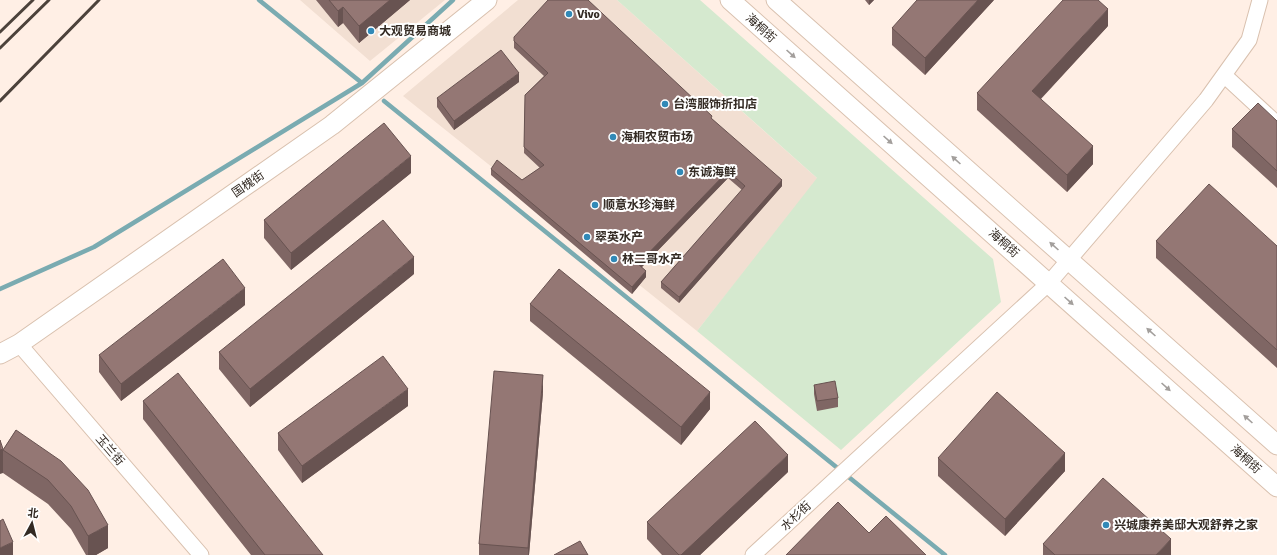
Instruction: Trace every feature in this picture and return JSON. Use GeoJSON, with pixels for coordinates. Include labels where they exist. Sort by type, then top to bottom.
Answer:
{"type":"FeatureCollection","features":[{"type":"Feature","properties":{"kind":"street","name":"国槐街"},"geometry":{"type":"LineString","coordinates":[[0,354],[19,344],[332,125],[487,0]]}},
{"type":"Feature","properties":{"kind":"street","name":"海桐街"},"geometry":{"type":"LineString","coordinates":[[730,0],[1277,487]]}},
{"type":"Feature","properties":{"kind":"street"},"geometry":{"type":"LineString","coordinates":[[776,0],[1277,445]]}},
{"type":"Feature","properties":{"kind":"street","name":"水杉街"},"geometry":{"type":"LineString","coordinates":[[753,555],[1049,283],[1206,100],[1249,40],[1260,0]]}},
{"type":"Feature","properties":{"kind":"street"},"geometry":{"type":"LineString","coordinates":[[1224,75],[1277,124]]}},
{"type":"Feature","properties":{"kind":"street","name":"玉兰街"},"geometry":{"type":"LineString","coordinates":[[19,344],[201,555]]}},
{"type":"Feature","properties":{"kind":"shaded area","name":"大观贸易商城"},"geometry":{"type":"Polygon","coordinates":[[[300,0],[445,0],[370,61],[300,0]]]}},
{"type":"Feature","properties":{"kind":"shaded area","name":"海桐农贸市场"},"geometry":{"type":"Polygon","coordinates":[[[518,0],[617,0],[818,179],[697,331],[403,96],[518,0]]]}},
{"type":"Feature","properties":{"kind":"green space"},"geometry":{"type":"Polygon","coordinates":[[[617,0],[700,0],[993,259],[1001,302],[841,450],[697,331],[817,178],[617,0]]]}},
{"type":"Feature","properties":{"kind":"building"},"geometry":{"type":"Polygon","coordinates":[[[329,0],[390,0],[359,26],[343,7],[338,11],[329,0]]]}},
{"type":"Feature","properties":{"kind":"building"},"geometry":{"type":"Polygon","coordinates":[[[548,0],[588,0],[712,116],[711,118],[782,180],[679,297],[661,282],[745,186],[728,171],[638,264],[646,271],[632,287],[491,169],[497,160],[522,180],[544,165],[524,147],[525,95],[548,73],[514,41],[514,37],[548,0]]]}},
{"type":"Feature","properties":{"kind":"building"},"geometry":{"type":"Polygon","coordinates":[[[917,0],[978,0],[925,58],[892,28],[917,0]]]}},
{"type":"Feature","properties":{"kind":"building"},"geometry":{"type":"Polygon","coordinates":[[[1063,0],[1098,0],[1108,9],[1032,91],[1093,146],[1067,175],[977,93],[1063,0]]]}},
{"type":"Feature","properties":{"kind":"building"},"geometry":{"type":"Polygon","coordinates":[[[501,50],[519,73],[454,121],[437,98],[501,50]]]}},
{"type":"Feature","properties":{"kind":"building"},"geometry":{"type":"Polygon","coordinates":[[[1258,103],[1277,121],[1277,171],[1232,129],[1258,103]]]}},
{"type":"Feature","properties":{"kind":"building"},"geometry":{"type":"Polygon","coordinates":[[[384,123],[411,156],[291,253],[264,220],[384,123]]]}},
{"type":"Feature","properties":{"kind":"building"},"geometry":{"type":"Polygon","coordinates":[[[1209,184],[1277,246],[1277,350],[1156,241],[1209,184]]]}},
{"type":"Feature","properties":{"kind":"building"},"geometry":{"type":"Polygon","coordinates":[[[383,220],[414,257],[250,389],[219,352],[383,220]]]}},
{"type":"Feature","properties":{"kind":"building"},"geometry":{"type":"Polygon","coordinates":[[[223,259],[245,288],[121,384],[99,355],[223,259]]]}},
{"type":"Feature","properties":{"kind":"building"},"geometry":{"type":"Polygon","coordinates":[[[559,269],[710,392],[681,427],[530,304],[559,269]]]}},
{"type":"Feature","properties":{"kind":"building"},"geometry":{"type":"Polygon","coordinates":[[[383,356],[408,389],[302,466],[278,433],[383,356]]]}},
{"type":"Feature","properties":{"kind":"building"},"geometry":{"type":"Polygon","coordinates":[[[494,371],[543,375],[528,548],[479,544],[494,371]]]}},
{"type":"Feature","properties":{"kind":"building"},"geometry":{"type":"Polygon","coordinates":[[[178,373],[323,555],[265,555],[143,401],[178,373]]]}},
{"type":"Feature","properties":{"kind":"building"},"geometry":{"type":"Polygon","coordinates":[[[835,381],[838,398],[817,401],[814,385],[835,381]]]}},
{"type":"Feature","properties":{"kind":"building"},"geometry":{"type":"Polygon","coordinates":[[[997,392],[1065,453],[1005,519],[938,458],[997,392]]]}},
{"type":"Feature","properties":{"kind":"building"},"geometry":{"type":"Polygon","coordinates":[[[755,421],[788,455],[681,555],[679,555],[647,522],[755,421]]]}},
{"type":"Feature","properties":{"kind":"building"},"geometry":{"type":"Polygon","coordinates":[[[16,430],[61,461],[88,490],[108,525],[88,536],[71,506],[48,480],[3,450],[16,430]]]}},
{"type":"Feature","properties":{"kind":"building"},"geometry":{"type":"Polygon","coordinates":[[[0,440],[3,449],[0,450],[0,440]]]}},
{"type":"Feature","properties":{"kind":"building","name":"兴城康养美邸大观舒养之家"},"geometry":{"type":"Polygon","coordinates":[[[1103,478],[1171,539],[1156,555],[1055,555],[1043,544],[1103,478]]]}},
{"type":"Feature","properties":{"kind":"building"},"geometry":{"type":"Polygon","coordinates":[[[838,502],[869,533],[886,516],[926,555],[786,555],[838,502]]]}},
{"type":"Feature","properties":{"kind":"building"},"geometry":{"type":"Polygon","coordinates":[[[3,519],[13,542],[0,548],[0,521],[3,519]]]}},
{"type":"Feature","properties":{"kind":"building"},"geometry":{"type":"Polygon","coordinates":[[[580,541],[588,555],[554,555],[580,541]]]}},
{"type":"Feature","properties":{"kind":"waterway"},"geometry":{"type":"LineString","coordinates":[[259,0],[362,83]]}},
{"type":"Feature","properties":{"kind":"waterway"},"geometry":{"type":"LineString","coordinates":[[0,289],[94,247],[362,83],[453,0]]}},
{"type":"Feature","properties":{"kind":"waterway"},"geometry":{"type":"LineString","coordinates":[[384,101],[945,555]]}},
{"type":"Feature","properties":{"kind":"railway"},"geometry":{"type":"LineString","coordinates":[[0,32],[33,0]]}},
{"type":"Feature","properties":{"kind":"railway"},"geometry":{"type":"LineString","coordinates":[[0,48],[49,0]]}},
{"type":"Feature","properties":{"kind":"railway"},"geometry":{"type":"LineString","coordinates":[[0,101],[99,0]]}},
{"type":"Feature","properties":{"kind":"place","name":"Vivo"},"geometry":{"type":"Point","coordinates":[569,14]}},
{"type":"Feature","properties":{"kind":"place","name":"大观贸易商城"},"geometry":{"type":"Point","coordinates":[371,31]}},
{"type":"Feature","properties":{"kind":"place","name":"台湾服饰折扣店"},"geometry":{"type":"Point","coordinates":[665,104]}},
{"type":"Feature","properties":{"kind":"place","name":"海桐农贸市场"},"geometry":{"type":"Point","coordinates":[613,137]}},
{"type":"Feature","properties":{"kind":"place","name":"东诚海鲜"},"geometry":{"type":"Point","coordinates":[680,172]}},
{"type":"Feature","properties":{"kind":"place","name":"顺意水珍海鲜"},"geometry":{"type":"Point","coordinates":[595,205]}},
{"type":"Feature","properties":{"kind":"place","name":"翠英水产"},"geometry":{"type":"Point","coordinates":[587,237]}},
{"type":"Feature","properties":{"kind":"place","name":"林二哥水产"},"geometry":{"type":"Point","coordinates":[614,259]}},
{"type":"Feature","properties":{"kind":"place","name":"兴城康养美邸大观舒养之家"},"geometry":{"type":"Point","coordinates":[1106,525]}}]}
